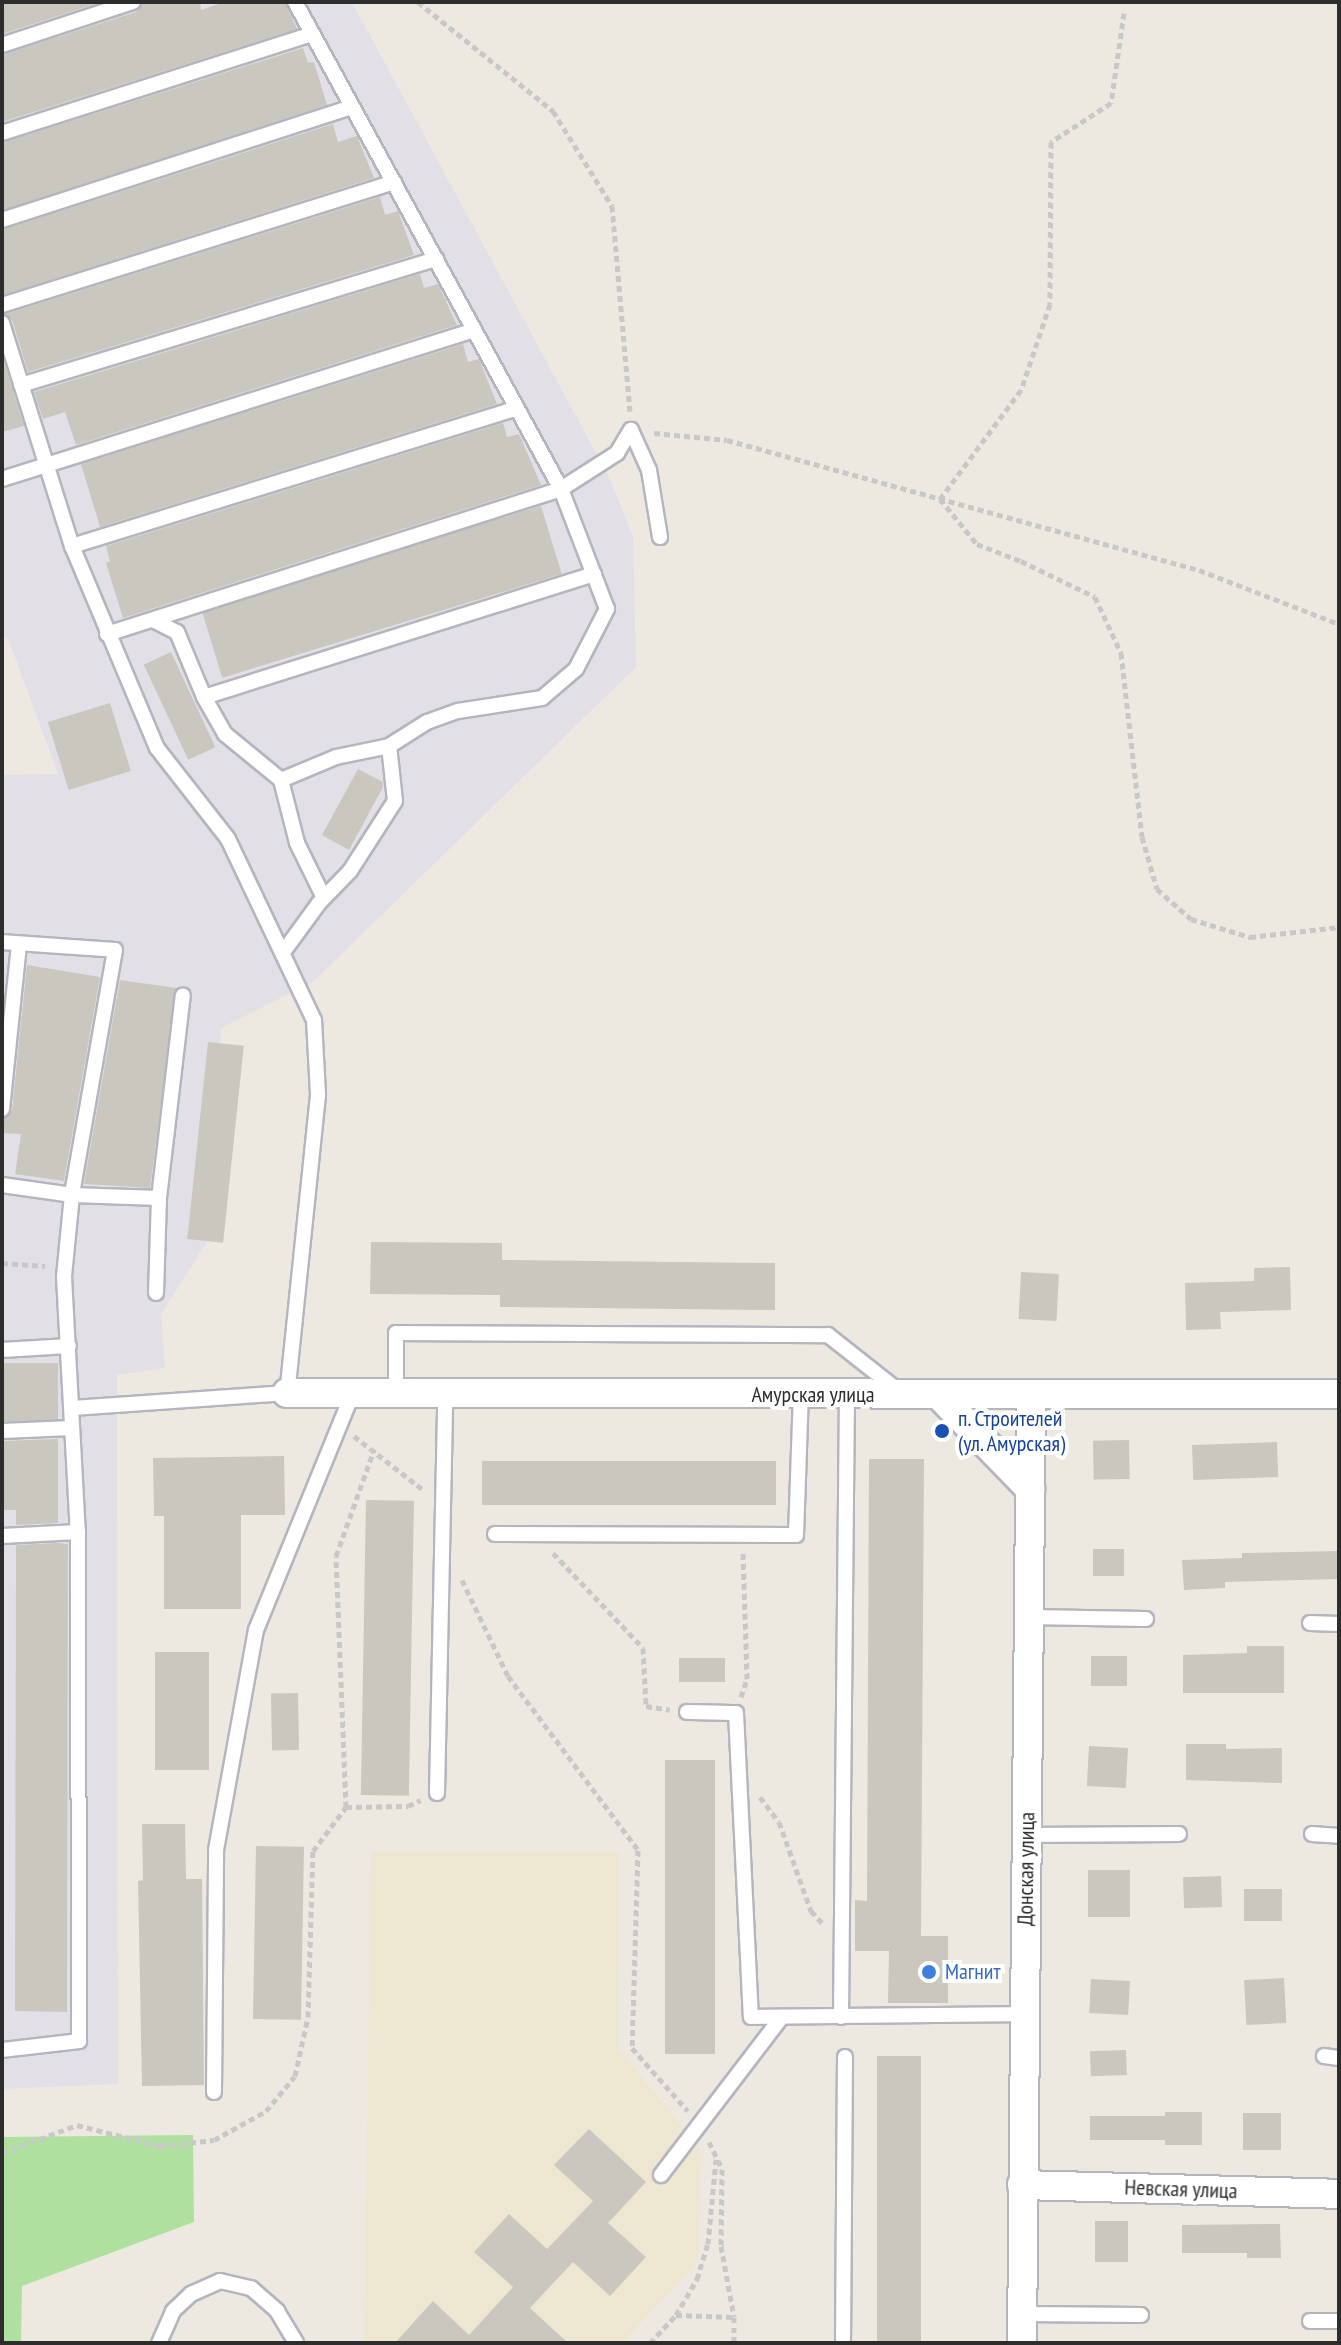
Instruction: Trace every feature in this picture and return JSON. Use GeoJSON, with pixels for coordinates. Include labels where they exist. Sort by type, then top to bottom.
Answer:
{"type":"FeatureCollection","features":[{"type":"Feature","properties":{"kind":"street","name":"Амурская улица"},"geometry":{"type":"LineString","coordinates":[[287,1393],[1339,1394]]}},
{"type":"Feature","properties":{"kind":"street"},"geometry":{"type":"LineString","coordinates":[[939,1395],[1030,1489]]}},
{"type":"Feature","properties":{"kind":"street","name":"Донская улица"},"geometry":{"type":"LineString","coordinates":[[1022,2343],[1031,1395]]}},
{"type":"Feature","properties":{"kind":"street","name":"Невская улица"},"geometry":{"type":"LineString","coordinates":[[1022,2185],[1339,2194]]}},
{"type":"Feature","properties":{"kind":"lane"},"geometry":{"type":"LineString","coordinates":[[2,45],[133,2]]}},
{"type":"Feature","properties":{"kind":"lane"},"geometry":{"type":"LineString","coordinates":[[281,780],[336,757],[389,746],[427,722],[458,711],[542,698],[576,669],[607,609],[561,489],[295,2]]}},
{"type":"Feature","properties":{"kind":"lane"},"geometry":{"type":"LineString","coordinates":[[2,133],[313,34]]}},
{"type":"Feature","properties":{"kind":"lane"},"geometry":{"type":"LineString","coordinates":[[2,220],[352,107]]}},
{"type":"Feature","properties":{"kind":"lane"},"geometry":{"type":"LineString","coordinates":[[2,305],[394,182]]}},
{"type":"Feature","properties":{"kind":"lane"},"geometry":{"type":"LineString","coordinates":[[21,385],[436,259]]}},
{"type":"Feature","properties":{"kind":"lane"},"geometry":{"type":"LineString","coordinates":[[2,323],[72,546],[157,748],[228,839],[284,951],[314,1020],[318,1095],[287,1393],[73,1408]]}},
{"type":"Feature","properties":{"kind":"lane"},"geometry":{"type":"LineString","coordinates":[[2,479],[474,330]]}},
{"type":"Feature","properties":{"kind":"lane"},"geometry":{"type":"LineString","coordinates":[[72,546],[517,408]]}},
{"type":"Feature","properties":{"kind":"lane"},"geometry":{"type":"LineString","coordinates":[[107,634],[561,489],[617,453],[631,430]]}},
{"type":"Feature","properties":{"kind":"lane"},"geometry":{"type":"LineString","coordinates":[[631,430],[649,470],[660,537]]}},
{"type":"Feature","properties":{"kind":"lane"},"geometry":{"type":"LineString","coordinates":[[204,697],[594,574]]}},
{"type":"Feature","properties":{"kind":"lane"},"geometry":{"type":"LineString","coordinates":[[153,620],[177,632],[204,697],[225,734],[281,780],[297,843],[324,898]]}},
{"type":"Feature","properties":{"kind":"lane"},"geometry":{"type":"LineString","coordinates":[[284,951],[324,898],[350,871],[395,801],[389,746]]}},
{"type":"Feature","properties":{"kind":"lane"},"geometry":{"type":"LineString","coordinates":[[2,942],[115,950],[72,1195],[65,1269],[78,1532],[79,2041],[2,2050]]}},
{"type":"Feature","properties":{"kind":"lane"},"geometry":{"type":"LineString","coordinates":[[2,1109],[19,944]]}},
{"type":"Feature","properties":{"kind":"lane"},"geometry":{"type":"LineString","coordinates":[[156,1293],[159,1198],[183,995]]}},
{"type":"Feature","properties":{"kind":"lane"},"geometry":{"type":"LineString","coordinates":[[2,1185],[72,1195],[159,1198]]}},
{"type":"Feature","properties":{"kind":"lane"},"geometry":{"type":"LineString","coordinates":[[396,1395],[396,1333],[828,1335],[903,1395]]}},
{"type":"Feature","properties":{"kind":"lane"},"geometry":{"type":"LineString","coordinates":[[2,1350],[69,1346]]}},
{"type":"Feature","properties":{"kind":"lane"},"geometry":{"type":"LineString","coordinates":[[214,2092],[216,1850],[256,1630],[352,1395]]}},
{"type":"Feature","properties":{"kind":"lane"},"geometry":{"type":"LineString","coordinates":[[437,1793],[445,1395]]}},
{"type":"Feature","properties":{"kind":"lane"},"geometry":{"type":"LineString","coordinates":[[495,1534],[796,1535],[801,1395]]}},
{"type":"Feature","properties":{"kind":"lane"},"geometry":{"type":"LineString","coordinates":[[841,2017],[847,1395]]}},
{"type":"Feature","properties":{"kind":"lane"},"geometry":{"type":"LineString","coordinates":[[2,1431],[72,1428]]}},
{"type":"Feature","properties":{"kind":"lane"},"geometry":{"type":"LineString","coordinates":[[2,1536],[78,1532]]}},
{"type":"Feature","properties":{"kind":"lane"},"geometry":{"type":"LineString","coordinates":[[1028,1617],[1146,1619]]}},
{"type":"Feature","properties":{"kind":"lane"},"geometry":{"type":"LineString","coordinates":[[1310,1623],[1339,1624]]}},
{"type":"Feature","properties":{"kind":"lane"},"geometry":{"type":"LineString","coordinates":[[687,1712],[736,1713],[751,2017],[1024,2014]]}},
{"type":"Feature","properties":{"kind":"lane"},"geometry":{"type":"LineString","coordinates":[[1026,1835],[1179,1834]]}},
{"type":"Feature","properties":{"kind":"lane"},"geometry":{"type":"LineString","coordinates":[[1312,1834],[1339,1836]]}},
{"type":"Feature","properties":{"kind":"lane"},"geometry":{"type":"LineString","coordinates":[[661,2175],[782,2017]]}},
{"type":"Feature","properties":{"kind":"lane"},"geometry":{"type":"LineString","coordinates":[[843,2343],[845,2057]]}},
{"type":"Feature","properties":{"kind":"lane"},"geometry":{"type":"LineString","coordinates":[[159,2343],[173,2311],[191,2294],[220,2281],[251,2288],[277,2311],[296,2343]]}},
{"type":"Feature","properties":{"kind":"lane"},"geometry":{"type":"LineString","coordinates":[[1022,2314],[1141,2315]]}},
{"type":"Feature","properties":{"kind":"lane"},"geometry":{"type":"LineString","coordinates":[[1310,2321],[1339,2321]]}},
{"type":"Feature","properties":{"kind":"path"},"geometry":{"type":"LineString","coordinates":[[418,2],[553,111],[612,206],[631,430],[727,440],[1199,570],[1339,624]]}},
{"type":"Feature","properties":{"kind":"path"},"geometry":{"type":"LineString","coordinates":[[940,499],[1021,390],[1050,304],[1051,142],[1111,103],[1124,13]]}},
{"type":"Feature","properties":{"kind":"path"},"geometry":{"type":"LineString","coordinates":[[940,499],[977,544],[1021,561],[1095,597],[1121,653],[1142,837],[1157,889],[1191,919],[1250,937],[1339,927]]}},
{"type":"Feature","properties":{"kind":"path"},"geometry":{"type":"LineString","coordinates":[[2,1263],[65,1269]]}},
{"type":"Feature","properties":{"kind":"path"},"geometry":{"type":"LineString","coordinates":[[340,1426],[442,1505]]}},
{"type":"Feature","properties":{"kind":"path"},"geometry":{"type":"LineString","coordinates":[[2,2153],[77,2125],[160,2146],[214,2140],[266,2111],[295,2076],[308,2017],[313,1851],[346,1807],[336,1556],[374,1450]]}},
{"type":"Feature","properties":{"kind":"path"},"geometry":{"type":"LineString","coordinates":[[533,1534],[643,1648],[646,1706],[687,1712]]}},
{"type":"Feature","properties":{"kind":"path"},"geometry":{"type":"LineString","coordinates":[[736,1713],[747,1679],[743,1535]]}},
{"type":"Feature","properties":{"kind":"path"},"geometry":{"type":"LineString","coordinates":[[443,1540],[508,1676],[638,1850],[632,2048],[700,2124],[722,2169],[721,2246],[734,2317],[734,2343]]}},
{"type":"Feature","properties":{"kind":"path"},"geometry":{"type":"LineString","coordinates":[[740,1770],[779,1822],[811,1911],[842,1944]]}},
{"type":"Feature","properties":{"kind":"path"},"geometry":{"type":"LineString","coordinates":[[346,1807],[408,1806],[437,1793]]}},
{"type":"Feature","properties":{"kind":"path"},"geometry":{"type":"LineString","coordinates":[[650,2343],[676,2315],[697,2279],[708,2244],[717,2158]]}},
{"type":"Feature","properties":{"kind":"path"},"geometry":{"type":"LineString","coordinates":[[676,2315],[734,2317]]}},
{"type":"Feature","properties":{"kind":"shaded area"},"geometry":{"type":"Polygon","coordinates":[[[2,2],[352,2],[609,477],[633,537],[636,667],[313,982],[221,1028],[207,1242],[161,1314],[165,1368],[117,1375],[118,2084],[2,2089],[2,775],[58,774],[9,641],[2,636],[2,2]]]}},
{"type":"Feature","properties":{"kind":"shaded area"},"geometry":{"type":"Polygon","coordinates":[[[371,1852],[619,1852],[618,2048],[701,2150],[698,2262],[622,2343],[364,2343],[371,1852]]]}},
{"type":"Feature","properties":{"kind":"green space"},"geometry":{"type":"Polygon","coordinates":[[[193,2135],[194,2222],[22,2286],[21,2343],[2,2343],[2,2137],[193,2135]]]}},
{"type":"Feature","properties":{"kind":"building"},"geometry":{"type":"Polygon","coordinates":[[[2,2],[101,2],[2,34],[2,2]]]}},
{"type":"Feature","properties":{"kind":"building"},"geometry":{"type":"Polygon","coordinates":[[[143,2],[200,2],[201,10],[225,2],[285,2],[297,29],[2,122],[2,55],[136,12],[143,2]]]}},
{"type":"Feature","properties":{"kind":"building"},"geometry":{"type":"Polygon","coordinates":[[[303,48],[308,63],[314,62],[327,105],[2,210],[2,143],[303,48]]]}},
{"type":"Feature","properties":{"kind":"building"},"geometry":{"type":"Polygon","coordinates":[[[333,124],[338,142],[357,136],[374,178],[2,295],[2,230],[333,124]]]}},
{"type":"Feature","properties":{"kind":"building"},"geometry":{"type":"Polygon","coordinates":[[[380,197],[385,215],[398,211],[414,255],[28,372],[12,320],[6,314],[380,197]]]}},
{"type":"Feature","properties":{"kind":"building"},"geometry":{"type":"Polygon","coordinates":[[[420,274],[424,288],[438,284],[457,325],[76,445],[65,412],[43,419],[34,392],[420,274]]]}},
{"type":"Feature","properties":{"kind":"building"},"geometry":{"type":"Polygon","coordinates":[[[463,344],[468,362],[479,359],[497,404],[100,527],[81,464],[463,344]]]}},
{"type":"Feature","properties":{"kind":"building"},"geometry":{"type":"Polygon","coordinates":[[[2,356],[24,426],[2,432],[2,356]]]}},
{"type":"Feature","properties":{"kind":"building"},"geometry":{"type":"Polygon","coordinates":[[[503,423],[507,437],[519,434],[541,485],[123,618],[106,563],[110,561],[106,546],[503,423]]]}},
{"type":"Feature","properties":{"kind":"building"},"geometry":{"type":"Polygon","coordinates":[[[541,506],[562,574],[222,678],[202,610],[541,506]]]}},
{"type":"Feature","properties":{"kind":"building"},"geometry":{"type":"Polygon","coordinates":[[[171,652],[215,747],[188,760],[144,665],[171,652]]]}},
{"type":"Feature","properties":{"kind":"building"},"geometry":{"type":"Polygon","coordinates":[[[110,703],[131,771],[69,790],[48,722],[110,703]]]}},
{"type":"Feature","properties":{"kind":"building"},"geometry":{"type":"Polygon","coordinates":[[[358,769],[383,782],[383,787],[349,850],[322,835],[358,769]]]}},
{"type":"Feature","properties":{"kind":"building"},"geometry":{"type":"Polygon","coordinates":[[[27,965],[100,977],[64,1181],[15,1174],[21,1134],[2,1133],[2,1119],[12,1110],[27,965]]]}},
{"type":"Feature","properties":{"kind":"building"},"geometry":{"type":"Polygon","coordinates":[[[120,980],[176,988],[150,1188],[84,1184],[120,980]]]}},
{"type":"Feature","properties":{"kind":"building"},"geometry":{"type":"Polygon","coordinates":[[[208,1042],[244,1046],[223,1243],[187,1239],[208,1042]]]}},
{"type":"Feature","properties":{"kind":"building"},"geometry":{"type":"Polygon","coordinates":[[[371,1242],[502,1243],[502,1260],[775,1263],[775,1310],[500,1307],[500,1295],[370,1294],[371,1242]]]}},
{"type":"Feature","properties":{"kind":"building"},"geometry":{"type":"Polygon","coordinates":[[[1290,1267],[1291,1310],[1220,1312],[1221,1329],[1186,1330],[1185,1283],[1254,1281],[1254,1268],[1290,1267]]]}},
{"type":"Feature","properties":{"kind":"building"},"geometry":{"type":"Polygon","coordinates":[[[1021,1272],[1059,1274],[1056,1321],[1019,1319],[1021,1272]]]}},
{"type":"Feature","properties":{"kind":"building"},"geometry":{"type":"Polygon","coordinates":[[[2,1363],[58,1363],[58,1421],[2,1421],[2,1363]]]}},
{"type":"Feature","properties":{"kind":"building"},"geometry":{"type":"Polygon","coordinates":[[[58,1439],[58,1523],[16,1525],[16,1510],[2,1510],[2,1441],[58,1439]]]}},
{"type":"Feature","properties":{"kind":"building"},"geometry":{"type":"Polygon","coordinates":[[[1129,1440],[1130,1479],[1094,1480],[1093,1441],[1129,1440]]]}},
{"type":"Feature","properties":{"kind":"building"},"geometry":{"type":"Polygon","coordinates":[[[1277,1442],[1278,1477],[1193,1480],[1192,1445],[1277,1442]]]}},
{"type":"Feature","properties":{"kind":"building"},"geometry":{"type":"Polygon","coordinates":[[[284,1456],[285,1515],[241,1515],[241,1609],[164,1609],[164,1516],[154,1516],[153,1458],[284,1456]]]}},
{"type":"Feature","properties":{"kind":"building"},"geometry":{"type":"Polygon","coordinates":[[[869,1459],[924,1459],[921,1936],[948,1936],[948,2003],[888,2003],[889,1951],[855,1951],[855,1900],[867,1901],[869,1459]]]}},
{"type":"Feature","properties":{"kind":"building"},"geometry":{"type":"Polygon","coordinates":[[[482,1461],[776,1461],[776,1505],[482,1505],[482,1461]]]}},
{"type":"Feature","properties":{"kind":"building"},"geometry":{"type":"Polygon","coordinates":[[[366,1500],[414,1501],[409,1796],[361,1795],[366,1500]]]}},
{"type":"Feature","properties":{"kind":"building"},"geometry":{"type":"Polygon","coordinates":[[[68,1544],[67,2012],[15,2011],[16,1545],[68,1544]]]}},
{"type":"Feature","properties":{"kind":"building"},"geometry":{"type":"Polygon","coordinates":[[[1093,1549],[1124,1549],[1124,1576],[1093,1576],[1093,1549]]]}},
{"type":"Feature","properties":{"kind":"building"},"geometry":{"type":"Polygon","coordinates":[[[1339,1551],[1339,1579],[1225,1582],[1225,1588],[1184,1590],[1182,1560],[1242,1558],[1242,1553],[1339,1551]]]}},
{"type":"Feature","properties":{"kind":"building"},"geometry":{"type":"Polygon","coordinates":[[[1247,1646],[1284,1646],[1284,1693],[1183,1693],[1183,1655],[1247,1653],[1247,1646]]]}},
{"type":"Feature","properties":{"kind":"building"},"geometry":{"type":"Polygon","coordinates":[[[155,1652],[209,1652],[209,1770],[155,1770],[155,1652]]]}},
{"type":"Feature","properties":{"kind":"building"},"geometry":{"type":"Polygon","coordinates":[[[1091,1656],[1127,1656],[1127,1686],[1091,1686],[1091,1656]]]}},
{"type":"Feature","properties":{"kind":"building"},"geometry":{"type":"Polygon","coordinates":[[[679,1658],[725,1658],[725,1682],[679,1682],[679,1658]]]}},
{"type":"Feature","properties":{"kind":"building"},"geometry":{"type":"Polygon","coordinates":[[[271,1693],[298,1693],[299,1750],[272,1750],[271,1693]]]}},
{"type":"Feature","properties":{"kind":"building"},"geometry":{"type":"Polygon","coordinates":[[[1186,1744],[1226,1744],[1226,1749],[1282,1748],[1282,1783],[1186,1780],[1186,1744]]]}},
{"type":"Feature","properties":{"kind":"building"},"geometry":{"type":"Polygon","coordinates":[[[1089,1746],[1128,1748],[1126,1788],[1087,1786],[1089,1746]]]}},
{"type":"Feature","properties":{"kind":"building"},"geometry":{"type":"Polygon","coordinates":[[[665,1760],[715,1760],[715,2054],[665,2054],[665,1760]]]}},
{"type":"Feature","properties":{"kind":"building"},"geometry":{"type":"Polygon","coordinates":[[[142,1824],[185,1824],[186,1879],[202,1879],[204,2085],[142,2086],[138,1881],[143,1880],[142,1824]]]}},
{"type":"Feature","properties":{"kind":"building"},"geometry":{"type":"Polygon","coordinates":[[[256,1846],[304,1847],[301,2020],[253,2019],[256,1846]]]}},
{"type":"Feature","properties":{"kind":"building"},"geometry":{"type":"Polygon","coordinates":[[[1088,1870],[1130,1870],[1130,1917],[1088,1917],[1088,1870]]]}},
{"type":"Feature","properties":{"kind":"building"},"geometry":{"type":"Polygon","coordinates":[[[1221,1876],[1222,1907],[1184,1908],[1183,1877],[1221,1876]]]}},
{"type":"Feature","properties":{"kind":"building"},"geometry":{"type":"Polygon","coordinates":[[[1244,1889],[1282,1889],[1282,1921],[1244,1921],[1244,1889]]]}},
{"type":"Feature","properties":{"kind":"building"},"geometry":{"type":"Polygon","coordinates":[[[1284,1978],[1286,2023],[1246,2025],[1244,1980],[1284,1978]]]}},
{"type":"Feature","properties":{"kind":"building"},"geometry":{"type":"Polygon","coordinates":[[[1091,1979],[1130,1981],[1128,2015],[1089,2013],[1091,1979]]]}},
{"type":"Feature","properties":{"kind":"building"},"geometry":{"type":"Polygon","coordinates":[[[1126,2050],[1127,2075],[1091,2076],[1090,2051],[1126,2050]]]}},
{"type":"Feature","properties":{"kind":"building"},"geometry":{"type":"Polygon","coordinates":[[[877,2056],[921,2056],[921,2343],[877,2343],[877,2056]]]}},
{"type":"Feature","properties":{"kind":"building"},"geometry":{"type":"Polygon","coordinates":[[[1165,2112],[1202,2112],[1202,2145],[1165,2145],[1165,2140],[1090,2140],[1090,2116],[1165,2116],[1165,2112]]]}},
{"type":"Feature","properties":{"kind":"building"},"geometry":{"type":"Polygon","coordinates":[[[1243,2113],[1281,2113],[1281,2150],[1243,2150],[1243,2113]]]}},
{"type":"Feature","properties":{"kind":"building"},"geometry":{"type":"Polygon","coordinates":[[[589,2129],[646,2182],[608,2223],[646,2257],[610,2296],[573,2262],[530,2308],[568,2343],[395,2343],[433,2301],[469,2335],[513,2287],[474,2252],[509,2214],[547,2249],[593,2201],[554,2165],[589,2129]]]}},
{"type":"Feature","properties":{"kind":"building"},"geometry":{"type":"Polygon","coordinates":[[[1095,2221],[1128,2221],[1128,2262],[1095,2262],[1095,2221]]]}},
{"type":"Feature","properties":{"kind":"building"},"geometry":{"type":"Polygon","coordinates":[[[1280,2224],[1281,2258],[1247,2258],[1247,2253],[1182,2253],[1182,2225],[1280,2224]]]}},
{"type":"Feature","properties":{"kind":"place","name":"п. Строителей (ул. Амурская)"},"geometry":{"type":"Point","coordinates":[942,1431]}},
{"type":"Feature","properties":{"kind":"place","name":"Магнит"},"geometry":{"type":"Point","coordinates":[929,1972]}}]}
